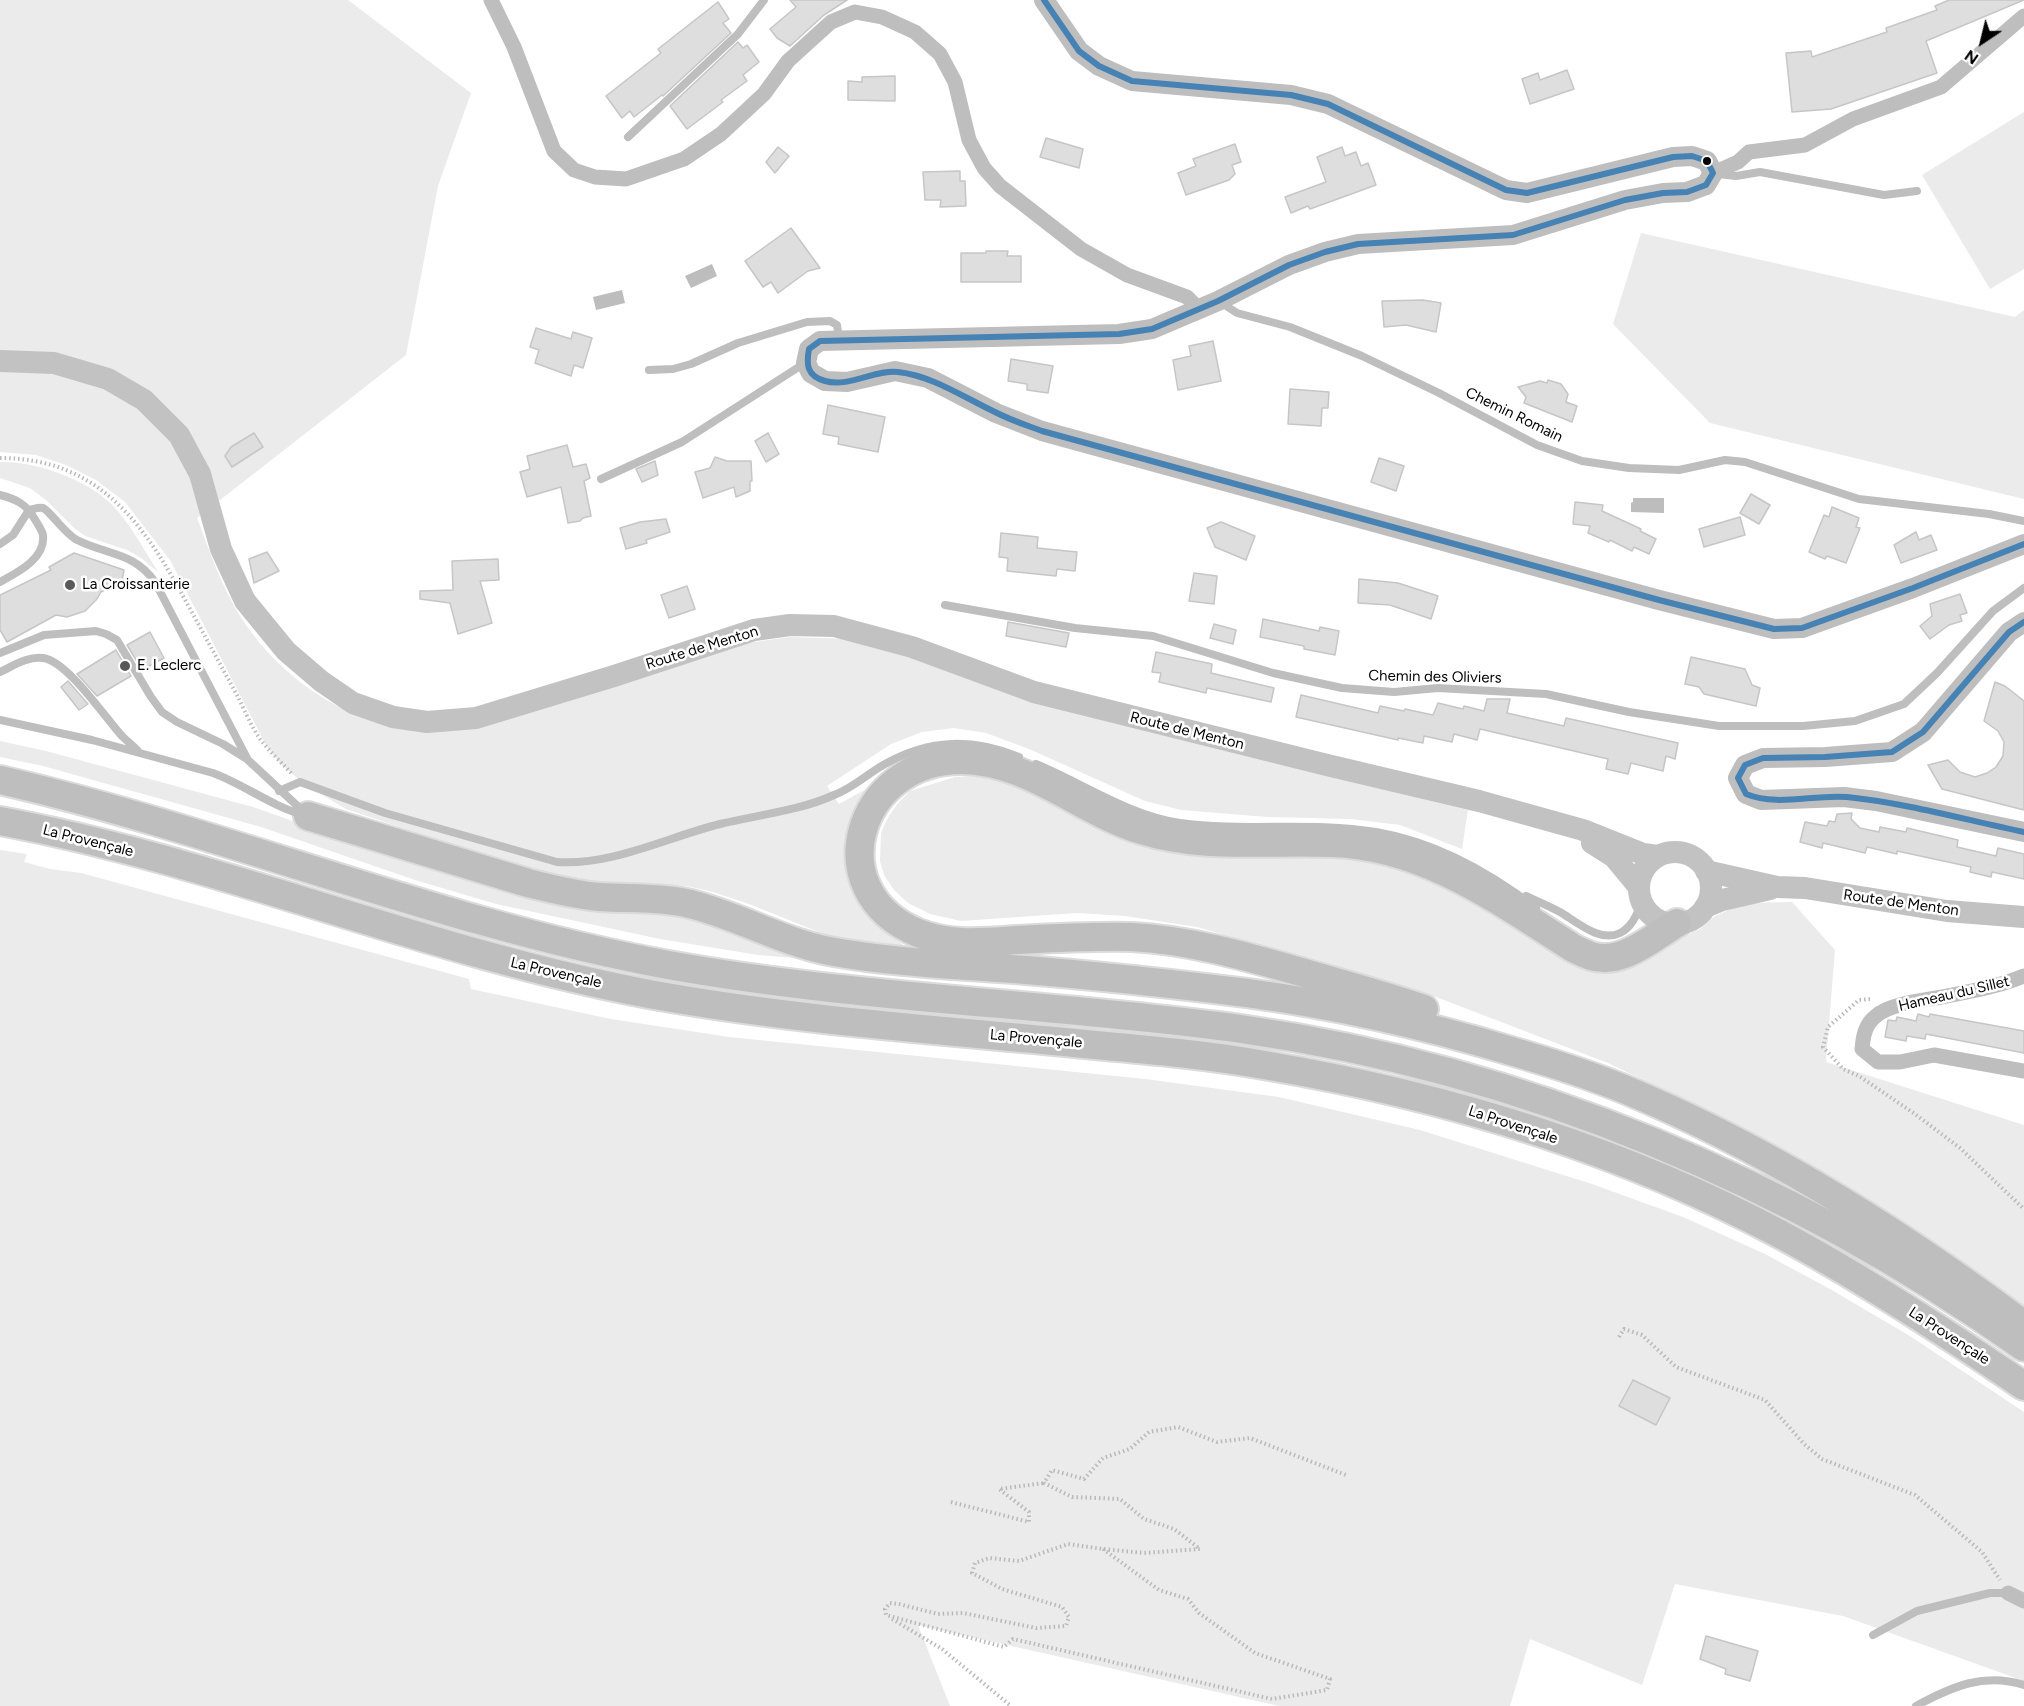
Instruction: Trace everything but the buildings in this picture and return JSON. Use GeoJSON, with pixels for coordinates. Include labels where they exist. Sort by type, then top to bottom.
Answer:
{"type":"FeatureCollection","features":[{"type":"Feature","properties":{"kind":"highway"},"geometry":{"type":"LineString","coordinates":[[1677,924],[1630,952],[1604,958],[1592,956],[1574,948],[1467,882],[1408,856],[1374,847],[1335,843],[1201,843],[1170,838],[1138,829],[1112,818],[1040,781],[992,764],[966,760],[947,760],[928,764],[907,773],[892,783],[878,798],[868,814],[859,849],[860,864],[873,897],[884,911],[917,933],[958,943],[1132,937],[1208,947],[1413,1005],[1483,1030],[1674,1111],[1757,1153],[1817,1186],[1937,1261],[2024,1325]]}},
{"type":"Feature","properties":{"kind":"highway","name":"La Provençale"},"geometry":{"type":"LineString","coordinates":[[0,780],[143,817],[521,933],[667,965],[796,985],[1079,1011],[1238,1029],[1326,1044],[1408,1062],[1494,1086],[1596,1120],[1715,1167],[1832,1226],[1944,1293],[2024,1347]]}},
{"type":"Feature","properties":{"kind":"highway"},"geometry":{"type":"LineString","coordinates":[[308,816],[528,884],[565,893],[682,902],[718,912],[802,945],[827,951],[877,959],[1154,982],[1333,1006],[1462,1036],[1568,1068]]}},
{"type":"Feature","properties":{"kind":"highway","name":"La Provençale"},"geometry":{"type":"LineString","coordinates":[[0,821],[132,852],[460,949],[646,994],[832,1021],[1171,1052],[1262,1064],[1365,1084],[1464,1108],[1636,1167],[1705,1197],[1779,1234],[1865,1283],[1940,1329],[2024,1386]]}},
{"type":"Feature","properties":{"kind":"main road","name":"Route de Menton"},"geometry":{"type":"LineString","coordinates":[[0,361],[54,363],[108,379],[144,400],[179,435],[200,474],[221,549],[245,601],[286,651],[321,681],[353,703],[393,717],[427,722],[476,718],[754,630],[790,625],[834,626],[912,647],[1034,692],[1316,763],[1479,801],[1583,830],[1643,854],[1658,856]]}},
{"type":"Feature","properties":{"kind":"main road","name":"Route de Menton"},"geometry":{"type":"LineString","coordinates":[[1563,825],[1614,857],[1640,894]]}},
{"type":"Feature","properties":{"kind":"main road"},"geometry":{"type":"LineString","coordinates":[[1681,853],[1692,857],[1706,871],[1711,884],[1709,896],[1705,907],[1688,921],[1677,924],[1665,923],[1656,918],[1640,894],[1642,873],[1658,856],[1681,853]]}},
{"type":"Feature","properties":{"kind":"main road","name":"Route de Menton"},"geometry":{"type":"LineString","coordinates":[[1706,871],[1777,887],[1804,888],[1947,911],[2024,917]]}},
{"type":"Feature","properties":{"kind":"main road","name":"Route de Menton"},"geometry":{"type":"LineString","coordinates":[[1705,907],[1722,900],[1777,887]]}},
{"type":"Feature","properties":{"kind":"street"},"geometry":{"type":"LineString","coordinates":[[491,0],[514,47],[554,151],[574,170],[595,177],[626,179],[684,159],[721,134],[764,94],[788,61],[831,22],[855,12],[882,16],[915,32],[940,54],[955,82],[969,140],[984,168],[1000,186],[1081,249],[1127,275],[1187,297],[1198,309]]}},
{"type":"Feature","properties":{"kind":"street"},"geometry":{"type":"LineString","coordinates":[[1044,0],[1079,51],[1099,66],[1132,81],[1291,95],[1328,104],[1506,190],[1527,193],[1673,157],[1692,156],[1707,160],[1713,173]]}},
{"type":"Feature","properties":{"kind":"street"},"geometry":{"type":"LineString","coordinates":[[2024,16],[1941,87],[1853,119],[1805,145],[1749,152],[1738,162],[1713,173],[1706,185],[1687,192],[1663,193],[1625,200],[1514,235],[1358,244],[1325,252],[1289,265],[1218,301],[1152,329],[1119,334],[839,339],[820,341],[809,349],[806,363],[811,373],[825,381],[847,382],[895,370],[928,378],[996,412],[1042,431],[1659,600],[1774,629],[1802,628],[1913,588],[2024,544]]}},
{"type":"Feature","properties":{"kind":"street"},"geometry":{"type":"LineString","coordinates":[[2024,622],[2009,633],[1923,732],[1892,752],[1826,757],[1763,758],[1745,765],[1738,778],[1746,794],[1761,800],[1844,797],[2024,832]]}},
{"type":"Feature","properties":{"kind":"street","name":"Hameau du Sillet"},"geometry":{"type":"LineString","coordinates":[[2024,975],[2010,982],[1900,1005],[1876,1015],[1863,1033],[1862,1049],[1878,1062],[1900,1062],[1934,1055],[2024,1071]]}},
{"type":"Feature","properties":{"kind":"street"},"geometry":{"type":"LineString","coordinates":[[2008,1593],[2024,1601]]}},
{"type":"Feature","properties":{"kind":"lane"},"geometry":{"type":"LineString","coordinates":[[628,137],[738,34],[764,0]]}},
{"type":"Feature","properties":{"kind":"lane"},"geometry":{"type":"LineString","coordinates":[[1713,173],[1736,176],[1760,172],[1884,195],[1917,191]]}},
{"type":"Feature","properties":{"kind":"lane","name":"Chemin Romain"},"geometry":{"type":"LineString","coordinates":[[1218,301],[1237,313],[1290,327],[1362,356],[1439,393],[1537,445],[1582,461],[1629,468],[1679,470],[1725,460],[1745,462],[1859,499],[1989,514],[2024,522]]}},
{"type":"Feature","properties":{"kind":"lane"},"geometry":{"type":"LineString","coordinates":[[649,370],[673,369],[691,364],[738,343],[807,322],[830,321],[837,325],[839,339]]}},
{"type":"Feature","properties":{"kind":"lane"},"geometry":{"type":"LineString","coordinates":[[601,479],[682,442],[806,363]]}},
{"type":"Feature","properties":{"kind":"lane"},"geometry":{"type":"LineString","coordinates":[[0,495],[20,501],[29,510],[43,534],[43,544],[34,560],[25,568],[0,582]]}},
{"type":"Feature","properties":{"kind":"lane"},"geometry":{"type":"LineString","coordinates":[[0,544],[13,535],[29,510],[41,507],[47,510],[66,533],[78,540],[123,556],[147,570],[248,760]]}},
{"type":"Feature","properties":{"kind":"lane","name":"Chemin des Oliviers"},"geometry":{"type":"LineString","coordinates":[[945,605],[1075,628],[1153,636],[1273,673],[1342,688],[1394,692],[1437,688],[1546,694],[1629,712],[1719,726],[1803,726],[1855,721],[1904,704],[1993,611],[2024,588]]}},
{"type":"Feature","properties":{"kind":"lane"},"geometry":{"type":"LineString","coordinates":[[0,653],[44,635],[96,631],[106,634],[117,640],[151,698],[162,712],[248,760],[308,816]]}},
{"type":"Feature","properties":{"kind":"lane"},"geometry":{"type":"LineString","coordinates":[[0,672],[32,658],[51,660],[73,678],[139,752]]}},
{"type":"Feature","properties":{"kind":"lane"},"geometry":{"type":"LineString","coordinates":[[0,720],[139,752],[225,778],[273,805],[308,816]]}},
{"type":"Feature","properties":{"kind":"lane"},"geometry":{"type":"LineString","coordinates":[[279,791],[300,783],[385,813],[557,862],[573,864],[609,857],[718,824],[835,795],[905,754],[934,745],[960,742],[1008,753],[1146,815],[1180,823],[1331,828],[1376,832],[1414,842],[1479,868],[1539,910]]}},
{"type":"Feature","properties":{"kind":"lane"},"geometry":{"type":"LineString","coordinates":[[1511,889],[1559,912],[1595,933],[1606,935],[1618,934],[1628,928],[1640,894]]}},
{"type":"Feature","properties":{"kind":"lane"},"geometry":{"type":"LineString","coordinates":[[1576,939],[1604,958]]}},
{"type":"Feature","properties":{"kind":"lane"},"geometry":{"type":"LineString","coordinates":[[1873,1635],[1917,1611],[1990,1593],[2008,1593]]}},
{"type":"Feature","properties":{"kind":"lane"},"geometry":{"type":"LineString","coordinates":[[1916,1706],[1944,1691],[1980,1680],[2024,1685]]}},
{"type":"Feature","properties":{"kind":"path"},"geometry":{"type":"LineString","coordinates":[[1900,1005],[1875,999],[1859,1000],[1828,1027],[1823,1047],[1843,1069],[1859,1076],[1960,1148],[2024,1209]]}},
{"type":"Feature","properties":{"kind":"path"},"geometry":{"type":"LineString","coordinates":[[1619,1337],[1624,1329],[1642,1335],[1676,1366],[1765,1400],[1804,1444],[1822,1459],[1915,1495],[1982,1552],[2008,1593]]}},
{"type":"Feature","properties":{"kind":"path"},"geometry":{"type":"LineString","coordinates":[[1044,1483],[1052,1470],[1084,1479],[1103,1458],[1130,1449],[1149,1432],[1178,1427],[1217,1442],[1250,1438],[1346,1475]]}},
{"type":"Feature","properties":{"kind":"path"},"geometry":{"type":"LineString","coordinates":[[886,1616],[885,1609],[890,1603],[938,1614],[963,1613],[1036,1628],[1066,1626],[1069,1617],[1062,1607],[1002,1589],[972,1572],[975,1563],[989,1558],[1019,1560],[1068,1544],[1143,1553],[1200,1550],[1174,1529],[1144,1519],[1120,1498],[1072,1497],[1044,1483],[999,1489],[1029,1512],[1029,1522],[951,1502]]}},
{"type":"Feature","properties":{"kind":"path"},"geometry":{"type":"LineString","coordinates":[[886,1616],[1004,1647],[1013,1639],[1272,1699],[1327,1690],[1330,1679],[1255,1653],[1199,1613],[1188,1599],[1159,1590],[1103,1550]]}},
{"type":"Feature","properties":{"kind":"path"},"geometry":{"type":"LineString","coordinates":[[886,1616],[942,1649],[1011,1706]]}},
{"type":"Feature","properties":{"kind":"shaded area"},"geometry":{"type":"Polygon","coordinates":[[[0,0],[348,0],[471,93],[438,186],[406,355],[197,518],[222,582],[252,634],[277,662],[305,686],[321,696],[358,715],[398,726],[741,644],[789,637],[854,639],[1211,746],[1468,810],[1462,849],[1400,825],[1351,819],[1267,817],[1181,810],[1145,801],[1029,749],[986,733],[954,728],[922,732],[891,744],[827,786],[839,804],[868,788],[854,809],[847,834],[848,874],[854,891],[864,908],[892,937],[910,949],[871,947],[831,937],[749,904],[687,886],[592,882],[545,876],[346,809],[304,784],[279,762],[266,745],[170,560],[125,502],[96,480],[66,465],[36,455],[0,452],[0,0]]]}},
{"type":"Feature","properties":{"kind":"shaded area"},"geometry":{"type":"Polygon","coordinates":[[[2024,112],[2024,269],[1990,289],[1922,175],[2024,112]]]}},
{"type":"Feature","properties":{"kind":"shaded area"},"geometry":{"type":"Polygon","coordinates":[[[1641,233],[2015,317],[2024,310],[2024,499],[1710,423],[1613,324],[1641,233]]]}},
{"type":"Feature","properties":{"kind":"shaded area"},"geometry":{"type":"Polygon","coordinates":[[[712,264],[717,276],[691,288],[685,276],[712,264]]]}},
{"type":"Feature","properties":{"kind":"shaded area"},"geometry":{"type":"Polygon","coordinates":[[[622,290],[625,303],[596,310],[593,297],[622,290]]]}},
{"type":"Feature","properties":{"kind":"shaded area"},"geometry":{"type":"Polygon","coordinates":[[[0,462],[47,469],[94,490],[123,517],[158,572],[127,550],[85,536],[30,488],[0,478],[0,462]]]}},
{"type":"Feature","properties":{"kind":"shaded area"},"geometry":{"type":"Polygon","coordinates":[[[1633,498],[1664,498],[1664,513],[1631,512],[1633,498]]]}},
{"type":"Feature","properties":{"kind":"shaded area"},"geometry":{"type":"Polygon","coordinates":[[[0,741],[46,751],[253,807],[341,838],[624,909],[709,920],[806,959],[758,955],[660,939],[496,904],[415,880],[261,827],[43,766],[0,757],[0,741]]]}},
{"type":"Feature","properties":{"kind":"shaded area"},"geometry":{"type":"Polygon","coordinates":[[[978,776],[1003,779],[1120,837],[1153,849],[1191,856],[1340,857],[1384,864],[1429,880],[1466,899],[1553,951],[1611,970],[1636,966],[1677,939],[1700,929],[1710,919],[1734,907],[1745,903],[1792,902],[1835,950],[1826,1062],[2024,1125],[2024,1310],[1701,1108],[1608,1063],[1436,997],[1197,927],[1125,916],[1077,913],[961,921],[930,914],[908,903],[894,890],[884,875],[880,861],[881,833],[887,819],[910,791],[955,777],[978,776]]]}},
{"type":"Feature","properties":{"kind":"shaded area"},"geometry":{"type":"Polygon","coordinates":[[[0,850],[27,854],[24,862],[50,869],[81,873],[469,979],[471,989],[611,1019],[729,1037],[1145,1079],[1279,1097],[1420,1130],[1592,1184],[1683,1217],[1765,1254],[1830,1289],[1910,1336],[2024,1412],[2024,1681],[1843,1616],[1675,1584],[1642,1685],[1530,1639],[1510,1706],[1279,1706],[918,1625],[950,1706],[0,1706],[0,850]]]}},
{"type":"Feature","properties":{"kind":"transit line"},"geometry":{"type":"LineString","coordinates":[[1044,0],[1079,51],[1099,66],[1132,81],[1291,95],[1328,104],[1506,190],[1527,193],[1673,157],[1692,156],[1707,161],[1713,173],[1706,185],[1687,192],[1663,193],[1625,200],[1513,235],[1358,244],[1325,252],[1289,265],[1218,301],[1152,329],[1119,334],[820,341],[809,349],[808,365],[814,376],[825,381],[843,382],[881,373],[911,374],[936,382],[1006,418],[1042,431],[1659,600],[1774,629],[1802,628],[1913,588],[2024,544]]}},
{"type":"Feature","properties":{"kind":"transit line"},"geometry":{"type":"LineString","coordinates":[[2024,622],[2009,632],[1923,732],[1892,752],[1825,757],[1763,758],[1745,765],[1738,778],[1746,794],[1758,798],[1783,800],[1847,797],[1914,808],[2024,832]]}},
{"type":"Feature","properties":{"kind":"place","name":"La Croissanterie"},"geometry":{"type":"Point","coordinates":[70,585]}},
{"type":"Feature","properties":{"kind":"place","name":"E. Leclerc"},"geometry":{"type":"Point","coordinates":[125,666]}}]}
